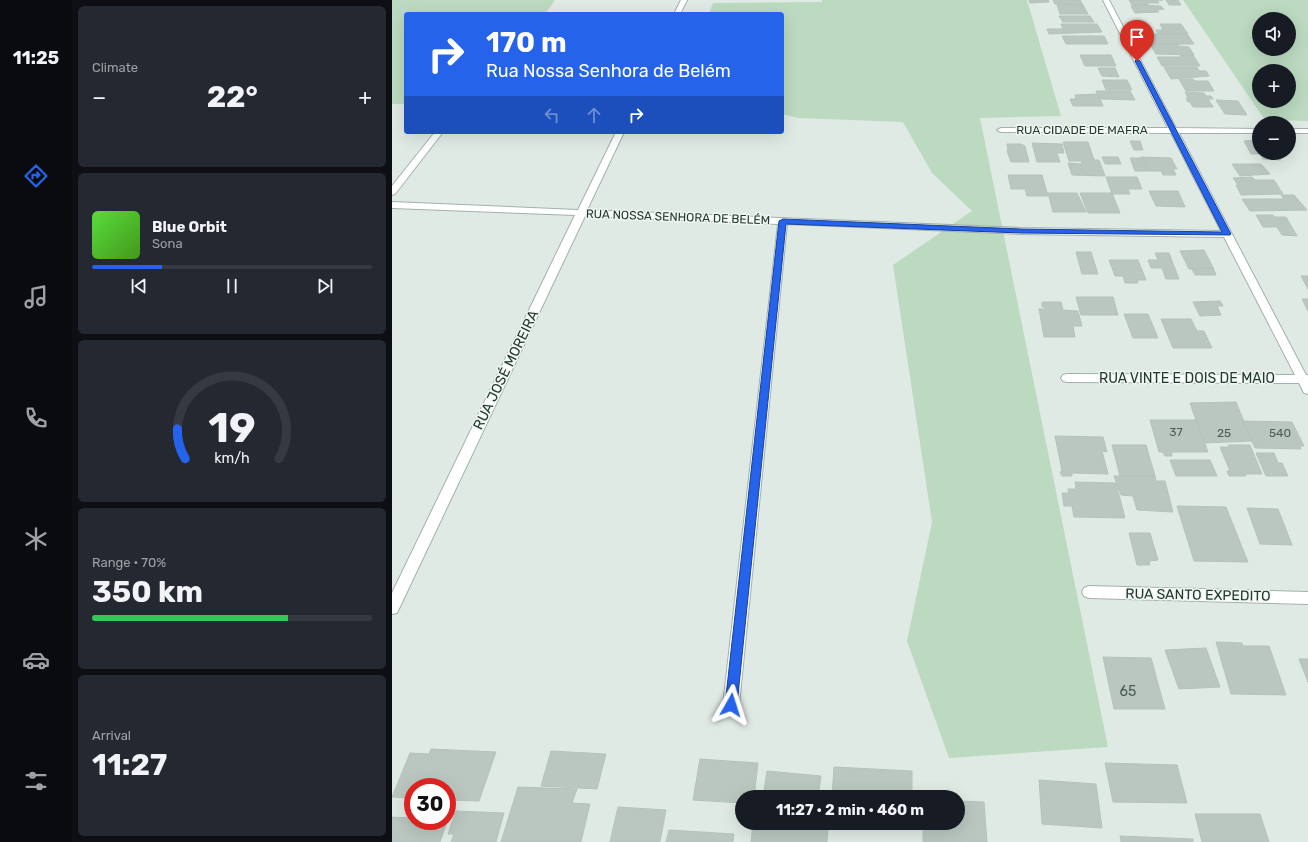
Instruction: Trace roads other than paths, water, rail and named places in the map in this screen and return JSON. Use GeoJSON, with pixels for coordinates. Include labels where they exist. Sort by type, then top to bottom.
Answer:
{"type":"FeatureCollection","features":[{"type":"Feature","properties":{"kind":"street"},"geometry":{"type":"LineString","coordinates":[[678,12],[684,0]]}},
{"type":"Feature","properties":{"kind":"street"},"geometry":{"type":"LineString","coordinates":[[1106,0],[1227,234],[1305,379],[1308,390]]}},
{"type":"Feature","properties":{"kind":"street","name":"RUA CIDADE DE MAFRA"},"geometry":{"type":"LineString","coordinates":[[1001,130],[1252,131]]}},
{"type":"Feature","properties":{"kind":"street"},"geometry":{"type":"LineString","coordinates":[[1296,131],[1308,131]]}},
{"type":"Feature","properties":{"kind":"street"},"geometry":{"type":"LineString","coordinates":[[392,192],[437,134]]}},
{"type":"Feature","properties":{"kind":"street","name":"RUA JOSÉ MOREIRA"},"geometry":{"type":"LineString","coordinates":[[392,608],[619,134]]}},
{"type":"Feature","properties":{"kind":"street","name":"RUA NOSSA SENHORA DE BELÉM"},"geometry":{"type":"LineString","coordinates":[[392,205],[1021,231],[1227,234]]}},
{"type":"Feature","properties":{"kind":"street"},"geometry":{"type":"LineString","coordinates":[[731,705],[783,221]]}},
{"type":"Feature","properties":{"kind":"street","name":"RUA VINTE E DOIS DE MAIO"},"geometry":{"type":"LineString","coordinates":[[1067,378],[1305,379]]}},
{"type":"Feature","properties":{"kind":"street","name":"RUA SANTO EXPEDITO"},"geometry":{"type":"LineString","coordinates":[[1089,592],[1308,598]]}}]}
